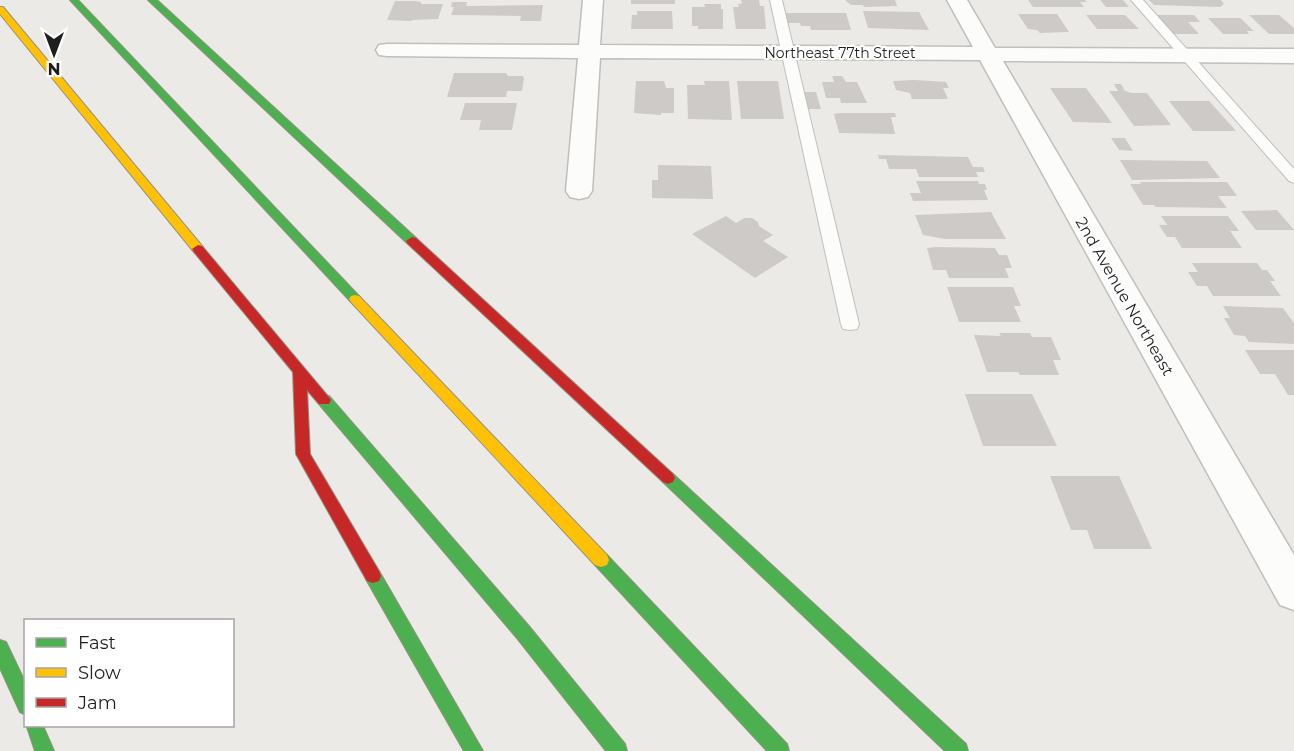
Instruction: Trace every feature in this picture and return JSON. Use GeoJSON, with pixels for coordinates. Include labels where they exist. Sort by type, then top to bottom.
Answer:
{"type":"FeatureCollection","features":[{"type":"Feature","properties":{"kind":"main road"},"geometry":{"type":"LineString","coordinates":[[74,0],[780,751]]}},
{"type":"Feature","properties":{"kind":"main road"},"geometry":{"type":"LineString","coordinates":[[152,0],[774,576],[959,751]]}},
{"type":"Feature","properties":{"kind":"main road"},"geometry":{"type":"LineString","coordinates":[[0,9],[300,372],[522,631],[618,751]]}},
{"type":"Feature","properties":{"kind":"main road"},"geometry":{"type":"LineString","coordinates":[[300,372],[303,454],[474,751]]}},
{"type":"Feature","properties":{"kind":"main road"},"geometry":{"type":"LineString","coordinates":[[774,576],[956,728]]}},
{"type":"Feature","properties":{"kind":"main road"},"geometry":{"type":"LineString","coordinates":[[0,648],[24,702]]}},
{"type":"Feature","properties":{"kind":"main road"},"geometry":{"type":"LineString","coordinates":[[34,727],[45,751]]}},
{"type":"Feature","properties":{"kind":"street"},"geometry":{"type":"LineString","coordinates":[[579,191],[593,0]]}},
{"type":"Feature","properties":{"kind":"street","name":"2nd Avenue Northeast"},"geometry":{"type":"LineString","coordinates":[[957,0],[1294,592]]}},
{"type":"Feature","properties":{"kind":"street","name":"Northeast 77th Street"},"geometry":{"type":"LineString","coordinates":[[387,50],[1294,56]]}},
{"type":"Feature","properties":{"kind":"lane"},"geometry":{"type":"LineString","coordinates":[[776,0],[850,324]]}},
{"type":"Feature","properties":{"kind":"lane"},"geometry":{"type":"LineString","coordinates":[[1137,0],[1294,178]]}},
{"type":"Feature","properties":{"kind":"building"},"geometry":{"type":"Polygon","coordinates":[[[631,0],[675,0],[675,4],[631,4],[631,0]]]}},
{"type":"Feature","properties":{"kind":"building"},"geometry":{"type":"Polygon","coordinates":[[[741,0],[759,0],[760,6],[764,6],[766,29],[736,29],[733,7],[739,7],[738,4],[742,4],[741,0]]]}},
{"type":"Feature","properties":{"kind":"building"},"geometry":{"type":"Polygon","coordinates":[[[845,0],[895,0],[897,6],[864,7],[863,5],[851,5],[845,0]]]}},
{"type":"Feature","properties":{"kind":"building"},"geometry":{"type":"Polygon","coordinates":[[[1028,0],[1085,0],[1087,2],[1080,2],[1084,7],[1033,7],[1028,0]]]}},
{"type":"Feature","properties":{"kind":"building"},"geometry":{"type":"Polygon","coordinates":[[[1100,0],[1123,0],[1129,7],[1106,7],[1100,0]]]}},
{"type":"Feature","properties":{"kind":"building"},"geometry":{"type":"Polygon","coordinates":[[[1149,0],[1221,0],[1224,4],[1220,7],[1154,5],[1149,0]]]}},
{"type":"Feature","properties":{"kind":"building"},"geometry":{"type":"Polygon","coordinates":[[[395,1],[443,4],[438,19],[387,20],[395,1]]]}},
{"type":"Feature","properties":{"kind":"building"},"geometry":{"type":"Polygon","coordinates":[[[452,2],[467,2],[466,6],[543,5],[541,21],[520,21],[521,16],[451,15],[454,7],[451,7],[452,2]]]}},
{"type":"Feature","properties":{"kind":"building"},"geometry":{"type":"Polygon","coordinates":[[[704,4],[721,4],[723,29],[698,29],[698,26],[692,26],[692,7],[705,7],[704,4]]]}},
{"type":"Feature","properties":{"kind":"building"},"geometry":{"type":"Polygon","coordinates":[[[637,11],[672,11],[673,29],[631,29],[632,15],[637,15],[637,11]]]}},
{"type":"Feature","properties":{"kind":"building"},"geometry":{"type":"Polygon","coordinates":[[[863,11],[919,12],[929,30],[868,28],[863,11]]]}},
{"type":"Feature","properties":{"kind":"building"},"geometry":{"type":"Polygon","coordinates":[[[784,13],[846,13],[851,30],[811,30],[810,26],[801,26],[800,23],[786,23],[784,13]]]}},
{"type":"Feature","properties":{"kind":"building"},"geometry":{"type":"Polygon","coordinates":[[[1018,14],[1057,14],[1069,32],[1040,33],[1037,30],[1028,29],[1018,14]]]}},
{"type":"Feature","properties":{"kind":"building"},"geometry":{"type":"Polygon","coordinates":[[[1086,15],[1125,15],[1139,29],[1097,29],[1086,15]]]}},
{"type":"Feature","properties":{"kind":"building"},"geometry":{"type":"Polygon","coordinates":[[[1156,15],[1194,15],[1200,22],[1188,22],[1199,34],[1173,34],[1156,15]]]}},
{"type":"Feature","properties":{"kind":"building"},"geometry":{"type":"Polygon","coordinates":[[[1249,15],[1279,15],[1294,28],[1294,34],[1269,34],[1249,15]]]}},
{"type":"Feature","properties":{"kind":"building"},"geometry":{"type":"Polygon","coordinates":[[[1208,18],[1240,18],[1254,31],[1247,31],[1249,34],[1223,34],[1208,18]]]}},
{"type":"Feature","properties":{"kind":"building"},"geometry":{"type":"Polygon","coordinates":[[[454,73],[506,73],[508,76],[523,76],[522,91],[507,91],[506,97],[447,97],[454,73]]]}},
{"type":"Feature","properties":{"kind":"building"},"geometry":{"type":"Polygon","coordinates":[[[832,76],[842,76],[846,82],[857,82],[867,103],[841,103],[840,98],[826,98],[822,82],[834,82],[832,76]]]}},
{"type":"Feature","properties":{"kind":"building"},"geometry":{"type":"Polygon","coordinates":[[[636,81],[664,81],[666,88],[674,88],[674,113],[661,113],[661,115],[634,113],[636,81]]]}},
{"type":"Feature","properties":{"kind":"building"},"geometry":{"type":"Polygon","coordinates":[[[704,81],[729,81],[732,120],[688,119],[687,85],[705,85],[704,81]]]}},
{"type":"Feature","properties":{"kind":"building"},"geometry":{"type":"Polygon","coordinates":[[[737,81],[778,81],[784,119],[741,119],[737,81]]]}},
{"type":"Feature","properties":{"kind":"building"},"geometry":{"type":"Polygon","coordinates":[[[893,81],[946,82],[949,88],[943,88],[948,99],[912,99],[910,93],[896,90],[893,81]]]}},
{"type":"Feature","properties":{"kind":"building"},"geometry":{"type":"Polygon","coordinates":[[[1114,84],[1121,84],[1125,91],[1132,93],[1147,93],[1171,125],[1134,126],[1109,91],[1118,91],[1114,84]]]}},
{"type":"Feature","properties":{"kind":"building"},"geometry":{"type":"Polygon","coordinates":[[[1050,88],[1086,88],[1112,123],[1073,122],[1050,88]]]}},
{"type":"Feature","properties":{"kind":"building"},"geometry":{"type":"Polygon","coordinates":[[[801,92],[816,92],[821,109],[806,109],[801,92]]]}},
{"type":"Feature","properties":{"kind":"building"},"geometry":{"type":"Polygon","coordinates":[[[1169,101],[1209,101],[1236,131],[1193,131],[1169,101]]]}},
{"type":"Feature","properties":{"kind":"building"},"geometry":{"type":"Polygon","coordinates":[[[465,103],[517,103],[512,130],[479,130],[481,120],[460,120],[465,103]]]}},
{"type":"Feature","properties":{"kind":"building"},"geometry":{"type":"Polygon","coordinates":[[[895,113],[896,117],[891,117],[895,134],[839,133],[834,114],[895,113]]]}},
{"type":"Feature","properties":{"kind":"building"},"geometry":{"type":"Polygon","coordinates":[[[1111,138],[1125,138],[1133,151],[1119,150],[1111,138]]]}},
{"type":"Feature","properties":{"kind":"building"},"geometry":{"type":"Polygon","coordinates":[[[878,155],[968,157],[973,167],[983,167],[985,172],[976,172],[978,177],[919,177],[916,169],[889,169],[886,159],[879,159],[878,155]]]}},
{"type":"Feature","properties":{"kind":"building"},"geometry":{"type":"Polygon","coordinates":[[[1120,160],[1207,161],[1220,178],[1132,180],[1120,160]]]}},
{"type":"Feature","properties":{"kind":"building"},"geometry":{"type":"Polygon","coordinates":[[[658,165],[711,166],[713,199],[652,198],[652,180],[658,180],[658,165]]]}},
{"type":"Feature","properties":{"kind":"building"},"geometry":{"type":"Polygon","coordinates":[[[916,181],[978,181],[979,184],[985,184],[987,190],[984,190],[988,200],[913,201],[910,193],[921,193],[916,181]]]}},
{"type":"Feature","properties":{"kind":"building"},"geometry":{"type":"Polygon","coordinates":[[[1140,182],[1227,182],[1237,196],[1218,196],[1227,208],[1156,207],[1143,205],[1130,184],[1141,184],[1140,182]]]}},
{"type":"Feature","properties":{"kind":"building"},"geometry":{"type":"Polygon","coordinates":[[[1277,210],[1294,230],[1256,230],[1241,211],[1277,210]]]}},
{"type":"Feature","properties":{"kind":"building"},"geometry":{"type":"Polygon","coordinates":[[[991,212],[1006,239],[945,239],[923,235],[915,215],[991,212]]]}},
{"type":"Feature","properties":{"kind":"building"},"geometry":{"type":"Polygon","coordinates":[[[726,216],[736,223],[744,218],[752,218],[758,222],[759,226],[773,235],[763,241],[788,257],[755,278],[692,234],[726,216]]]}},
{"type":"Feature","properties":{"kind":"building"},"geometry":{"type":"Polygon","coordinates":[[[1161,216],[1228,216],[1239,231],[1230,231],[1242,248],[1182,248],[1175,237],[1167,237],[1159,225],[1167,225],[1161,216]]]}},
{"type":"Feature","properties":{"kind":"building"},"geometry":{"type":"Polygon","coordinates":[[[927,248],[995,248],[999,255],[1007,255],[1012,268],[1005,268],[1009,278],[949,278],[946,270],[933,270],[927,248]]]}},
{"type":"Feature","properties":{"kind":"building"},"geometry":{"type":"Polygon","coordinates":[[[1192,263],[1257,263],[1262,270],[1267,270],[1275,281],[1270,281],[1281,296],[1213,296],[1207,286],[1197,286],[1188,272],[1198,272],[1192,263]]]}},
{"type":"Feature","properties":{"kind":"building"},"geometry":{"type":"Polygon","coordinates":[[[947,287],[1013,287],[1021,306],[1014,306],[1021,322],[959,322],[947,287]]]}},
{"type":"Feature","properties":{"kind":"building"},"geometry":{"type":"Polygon","coordinates":[[[1223,306],[1283,308],[1294,323],[1294,344],[1249,342],[1245,336],[1234,335],[1224,318],[1230,318],[1223,306]]]}},
{"type":"Feature","properties":{"kind":"building"},"geometry":{"type":"Polygon","coordinates":[[[999,333],[1030,333],[1032,337],[1051,337],[1061,360],[1053,360],[1059,375],[987,372],[974,335],[1001,336],[999,333]]]}},
{"type":"Feature","properties":{"kind":"building"},"geometry":{"type":"Polygon","coordinates":[[[1245,350],[1294,350],[1294,395],[1288,395],[1275,374],[1260,374],[1245,350]]]}},
{"type":"Feature","properties":{"kind":"building"},"geometry":{"type":"Polygon","coordinates":[[[965,394],[1032,394],[1057,446],[983,446],[965,394]]]}},
{"type":"Feature","properties":{"kind":"building"},"geometry":{"type":"Polygon","coordinates":[[[1050,476],[1119,476],[1152,549],[1094,549],[1087,530],[1071,530],[1050,476]]]}},
{"type":"Feature","properties":{"kind":"traffic: fast"},"geometry":{"type":"LineString","coordinates":[[74,0],[355,299]]}},
{"type":"Feature","properties":{"kind":"traffic: fast"},"geometry":{"type":"LineString","coordinates":[[152,0],[412,241]]}},
{"type":"Feature","properties":{"kind":"traffic: fast"},"geometry":{"type":"LineString","coordinates":[[324,400],[522,631],[618,751]]}},
{"type":"Feature","properties":{"kind":"traffic: fast"},"geometry":{"type":"LineString","coordinates":[[668,478],[959,751]]}},
{"type":"Feature","properties":{"kind":"traffic: fast"},"geometry":{"type":"LineString","coordinates":[[601,560],[780,751]]}},
{"type":"Feature","properties":{"kind":"traffic: fast"},"geometry":{"type":"LineString","coordinates":[[373,576],[474,751]]}},
{"type":"Feature","properties":{"kind":"traffic: fast"},"geometry":{"type":"LineString","coordinates":[[0,648],[24,702]]}},
{"type":"Feature","properties":{"kind":"traffic: fast"},"geometry":{"type":"LineString","coordinates":[[34,727],[45,751]]}},
{"type":"Feature","properties":{"kind":"traffic: slow"},"geometry":{"type":"LineString","coordinates":[[0,9],[198,249]]}},
{"type":"Feature","properties":{"kind":"traffic: slow"},"geometry":{"type":"LineString","coordinates":[[355,299],[601,560]]}},
{"type":"Feature","properties":{"kind":"traffic: jam"},"geometry":{"type":"LineString","coordinates":[[412,241],[668,478]]}},
{"type":"Feature","properties":{"kind":"traffic: jam"},"geometry":{"type":"LineString","coordinates":[[198,249],[324,400]]}},
{"type":"Feature","properties":{"kind":"traffic: jam"},"geometry":{"type":"LineString","coordinates":[[300,372],[303,454],[373,576]]}}]}
